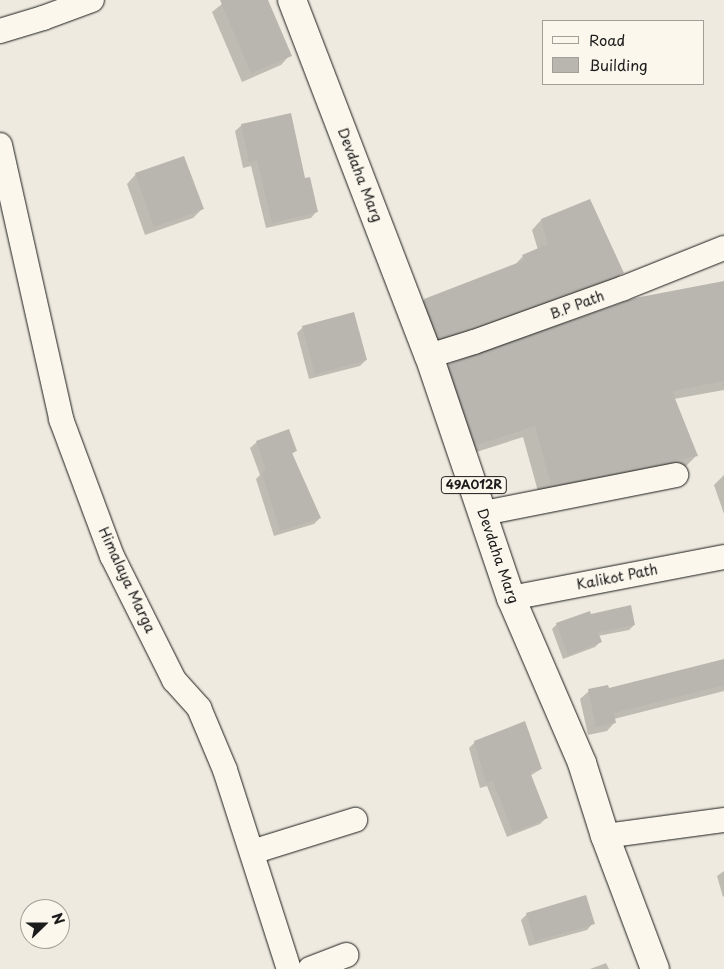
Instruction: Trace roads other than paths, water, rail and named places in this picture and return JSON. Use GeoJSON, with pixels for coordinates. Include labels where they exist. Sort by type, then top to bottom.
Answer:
{"type":"FeatureCollection","features":[{"type":"Feature","properties":{"kind":"main road","name":"Devdaha Marg"},"geometry":{"type":"LineString","coordinates":[[292,0],[429,356],[484,513],[511,598],[582,763],[605,836],[655,969]]}},
{"type":"Feature","properties":{"kind":"street"},"geometry":{"type":"LineString","coordinates":[[0,30],[42,18],[92,0]]}},
{"type":"Feature","properties":{"kind":"street","name":"Himalaya Marga"},"geometry":{"type":"LineString","coordinates":[[0,145],[61,419],[112,556],[174,680],[199,708],[225,770],[270,913],[290,969]]}},
{"type":"Feature","properties":{"kind":"street","name":"B.P Path"},"geometry":{"type":"LineString","coordinates":[[429,356],[474,342],[605,295],[724,248]]}},
{"type":"Feature","properties":{"kind":"street"},"geometry":{"type":"LineString","coordinates":[[484,513],[676,475]]}},
{"type":"Feature","properties":{"kind":"street","name":"Kalikot Path"},"geometry":{"type":"LineString","coordinates":[[511,598],[724,557]]}},
{"type":"Feature","properties":{"kind":"street"},"geometry":{"type":"LineString","coordinates":[[252,852],[355,820]]}},
{"type":"Feature","properties":{"kind":"street"},"geometry":{"type":"LineString","coordinates":[[605,836],[724,820]]}},
{"type":"Feature","properties":{"kind":"street"},"geometry":{"type":"LineString","coordinates":[[310,969],[346,955]]}}]}
